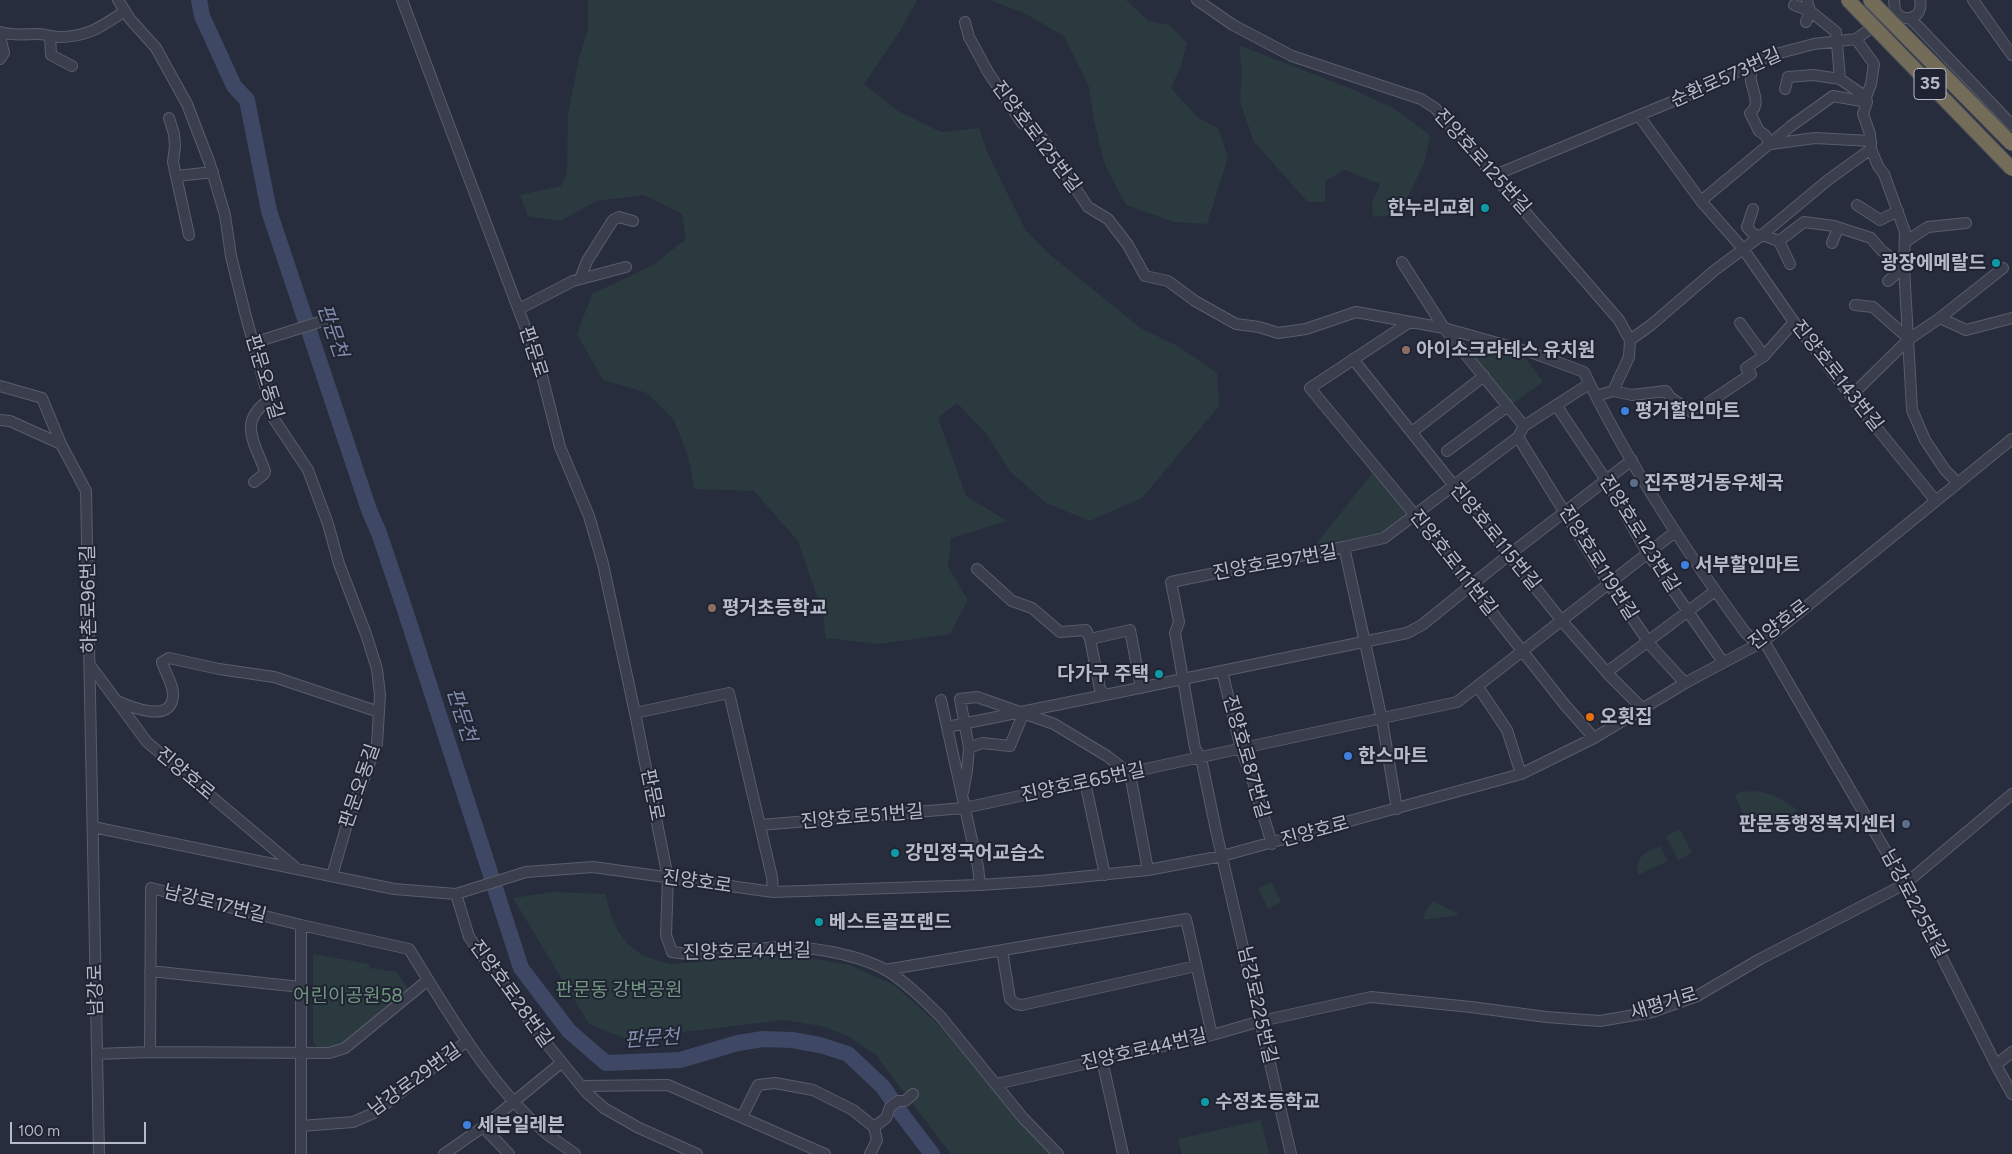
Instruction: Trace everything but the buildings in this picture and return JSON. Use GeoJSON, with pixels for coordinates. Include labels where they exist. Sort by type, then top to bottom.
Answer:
{"type":"FeatureCollection","features":[{"type":"Feature","properties":{"kind":"highway","name":"35"},"geometry":{"type":"LineString","coordinates":[[1848,0],[2012,169]]}},
{"type":"Feature","properties":{"kind":"highway","name":"35"},"geometry":{"type":"LineString","coordinates":[[1870,0],[2012,144]]}},
{"type":"Feature","properties":{"kind":"street","name":"판문오동길"},"geometry":{"type":"LineString","coordinates":[[118,0],[156,48],[187,104],[213,172],[225,216],[231,256],[274,419],[308,470],[377,669],[380,695],[377,744],[347,824],[332,876]]}},
{"type":"Feature","properties":{"kind":"street","name":"판문로"},"geometry":{"type":"LineString","coordinates":[[402,0],[539,364],[560,447],[589,516],[603,564],[668,878]]}},
{"type":"Feature","properties":{"kind":"street","name":"진양호로125번길"},"geometry":{"type":"LineString","coordinates":[[1197,0],[1233,25],[1292,56],[1421,99],[1435,108],[1619,320],[1630,340]]}},
{"type":"Feature","properties":{"kind":"street"},"geometry":{"type":"LineString","coordinates":[[1894,0],[1894,11],[1901,17],[1910,18],[1915,17],[1920,10],[1920,0]]}},
{"type":"Feature","properties":{"kind":"street"},"geometry":{"type":"LineString","coordinates":[[1973,0],[2012,55]]}},
{"type":"Feature","properties":{"kind":"street"},"geometry":{"type":"LineString","coordinates":[[1794,5],[1808,5],[1836,32],[1840,79]]}},
{"type":"Feature","properties":{"kind":"street"},"geometry":{"type":"LineString","coordinates":[[1806,22],[1808,5]]}},
{"type":"Feature","properties":{"kind":"street"},"geometry":{"type":"LineString","coordinates":[[0,59],[4,53],[0,34],[44,34],[74,37],[85,35],[125,11]]}},
{"type":"Feature","properties":{"kind":"street","name":"순환로573번길"},"geometry":{"type":"LineString","coordinates":[[1495,175],[1705,88],[1768,56],[1814,44],[1856,39],[1894,11]]}},
{"type":"Feature","properties":{"kind":"street"},"geometry":{"type":"LineString","coordinates":[[1910,18],[2012,125]]}},
{"type":"Feature","properties":{"kind":"street","name":"진양호로125번길"},"geometry":{"type":"LineString","coordinates":[[964,22],[969,37],[988,72],[1022,123],[1038,132],[1088,206],[1108,219],[1128,245],[1145,276],[1168,281],[1195,301],[1236,324],[1259,327],[1278,333],[1306,329],[1356,312],[1444,328],[1533,353],[1584,372],[1632,460],[1675,532],[1745,632],[1750,638],[1764,641]]}},
{"type":"Feature","properties":{"kind":"street"},"geometry":{"type":"LineString","coordinates":[[50,36],[51,55],[72,66]]}},
{"type":"Feature","properties":{"kind":"street"},"geometry":{"type":"LineString","coordinates":[[1856,39],[1874,64],[1863,114],[1870,134],[1871,147]]}},
{"type":"Feature","properties":{"kind":"street"},"geometry":{"type":"LineString","coordinates":[[1752,64],[1750,80],[1755,90],[1756,103],[1754,111],[1750,113],[1759,131],[1765,135],[1770,144]]}},
{"type":"Feature","properties":{"kind":"street"},"geometry":{"type":"LineString","coordinates":[[1785,89],[1788,77],[1813,75],[1840,79],[1866,99]]}},
{"type":"Feature","properties":{"kind":"street"},"geometry":{"type":"LineString","coordinates":[[1701,201],[1832,96],[1866,99]]}},
{"type":"Feature","properties":{"kind":"street","name":"진양호로143번길"},"geometry":{"type":"LineString","coordinates":[[1640,116],[1701,201],[1744,250],[1794,322],[1935,500]]}},
{"type":"Feature","properties":{"kind":"street"},"geometry":{"type":"LineString","coordinates":[[169,118],[174,134],[173,162],[189,235]]}},
{"type":"Feature","properties":{"kind":"street"},"geometry":{"type":"LineString","coordinates":[[1770,144],[1815,138],[1870,141],[1878,166],[1884,174],[1905,232],[1904,267],[1912,410],[1925,440],[1945,470],[1957,482]]}},
{"type":"Feature","properties":{"kind":"street"},"geometry":{"type":"LineString","coordinates":[[1613,391],[1629,358],[1630,340],[1650,326],[1715,270],[1762,236],[1828,180],[1871,147]]}},
{"type":"Feature","properties":{"kind":"street"},"geometry":{"type":"LineString","coordinates":[[177,176],[213,172]]}},
{"type":"Feature","properties":{"kind":"street"},"geometry":{"type":"LineString","coordinates":[[1857,205],[1880,220],[1898,212]]}},
{"type":"Feature","properties":{"kind":"street"},"geometry":{"type":"LineString","coordinates":[[1753,209],[1747,227],[1755,236],[1779,241],[1790,264]]}},
{"type":"Feature","properties":{"kind":"street"},"geometry":{"type":"LineString","coordinates":[[580,279],[587,261],[613,220],[620,217],[633,220]]}},
{"type":"Feature","properties":{"kind":"street"},"geometry":{"type":"LineString","coordinates":[[1779,241],[1804,222],[1834,226],[1871,238],[1881,250],[1904,267]]}},
{"type":"Feature","properties":{"kind":"street"},"geometry":{"type":"LineString","coordinates":[[1905,242],[1928,226],[1966,223]]}},
{"type":"Feature","properties":{"kind":"street"},"geometry":{"type":"LineString","coordinates":[[1832,243],[1838,228]]}},
{"type":"Feature","properties":{"kind":"street"},"geometry":{"type":"LineString","coordinates":[[1402,262],[1444,328],[1524,426]]}},
{"type":"Feature","properties":{"kind":"street"},"geometry":{"type":"LineString","coordinates":[[519,309],[573,281],[626,267]]}},
{"type":"Feature","properties":{"kind":"street"},"geometry":{"type":"LineString","coordinates":[[1888,281],[1904,267]]}},
{"type":"Feature","properties":{"kind":"street"},"geometry":{"type":"LineString","coordinates":[[1851,396],[1909,338],[1940,318],[2003,268]]}},
{"type":"Feature","properties":{"kind":"street"},"geometry":{"type":"LineString","coordinates":[[1855,305],[1873,307],[1909,338]]}},
{"type":"Feature","properties":{"kind":"street"},"geometry":{"type":"LineString","coordinates":[[1940,318],[1966,330],[2012,318]]}},
{"type":"Feature","properties":{"kind":"street"},"geometry":{"type":"LineString","coordinates":[[253,343],[329,319]]}},
{"type":"Feature","properties":{"kind":"street"},"geometry":{"type":"LineString","coordinates":[[1353,359],[1410,322]]}},
{"type":"Feature","properties":{"kind":"street"},"geometry":{"type":"LineString","coordinates":[[1596,396],[1613,391],[1632,395],[1666,391],[1670,397],[1693,413],[1751,374],[1746,368],[1764,356],[1794,322]]}},
{"type":"Feature","properties":{"kind":"street"},"geometry":{"type":"LineString","coordinates":[[1740,323],[1764,356]]}},
{"type":"Feature","properties":{"kind":"street","name":"진양호로111번길"},"geometry":{"type":"LineString","coordinates":[[1353,359],[1310,388],[1415,514],[1565,705],[1594,738]]}},
{"type":"Feature","properties":{"kind":"street","name":"진양호로115번길"},"geometry":{"type":"LineString","coordinates":[[1353,359],[1562,621],[1643,709]]}},
{"type":"Feature","properties":{"kind":"street"},"geometry":{"type":"LineString","coordinates":[[1412,432],[1484,376]]}},
{"type":"Feature","properties":{"kind":"street"},"geometry":{"type":"LineString","coordinates":[[1344,547],[1384,538],[1518,437],[1524,426],[1590,384]]}},
{"type":"Feature","properties":{"kind":"street","name":"하촌로96번길"},"geometry":{"type":"LineString","coordinates":[[0,386],[42,398],[60,444],[86,491],[93,827]]}},
{"type":"Feature","properties":{"kind":"street"},"geometry":{"type":"LineString","coordinates":[[254,482],[265,471],[255,446],[250,425],[253,416],[269,400]]}},
{"type":"Feature","properties":{"kind":"street","name":"진양호로123번길"},"geometry":{"type":"LineString","coordinates":[[1556,405],[1606,480],[1648,554],[1723,662]]}},
{"type":"Feature","properties":{"kind":"street"},"geometry":{"type":"LineString","coordinates":[[1447,451],[1508,406]]}},
{"type":"Feature","properties":{"kind":"street"},"geometry":{"type":"LineString","coordinates":[[0,420],[10,421],[60,444]]}},
{"type":"Feature","properties":{"kind":"street","name":"진양호로119번길"},"geometry":{"type":"LineString","coordinates":[[1518,437],[1608,584],[1648,641],[1685,683]]}},
{"type":"Feature","properties":{"kind":"street","name":"진양호로"},"geometry":{"type":"LineString","coordinates":[[93,827],[394,889],[461,893],[526,872],[593,867],[774,892],[980,885],[1105,875],[1148,870],[1222,856],[1272,844],[1521,774],[1594,738],[1685,683],[1764,641],[2012,438]]}},
{"type":"Feature","properties":{"kind":"street"},"geometry":{"type":"LineString","coordinates":[[947,727],[1366,643],[1407,633],[1422,626],[1510,554],[1566,513],[1632,460]]}},
{"type":"Feature","properties":{"kind":"street"},"geometry":{"type":"LineString","coordinates":[[1241,750],[1457,702],[1675,532]]}},
{"type":"Feature","properties":{"kind":"street","name":"진양호로97번길"},"geometry":{"type":"LineString","coordinates":[[1171,582],[1344,547],[1382,720],[1397,809]]}},
{"type":"Feature","properties":{"kind":"street"},"geometry":{"type":"LineString","coordinates":[[977,569],[1012,601],[1032,608],[1060,632],[1086,630],[1090,639],[1100,689],[1105,695]]}},
{"type":"Feature","properties":{"kind":"street","name":"남강로225번길"},"geometry":{"type":"LineString","coordinates":[[1171,582],[1179,622],[1175,633],[1195,748],[1201,758],[1291,1154]]}},
{"type":"Feature","properties":{"kind":"street"},"geometry":{"type":"LineString","coordinates":[[1607,672],[1715,590]]}},
{"type":"Feature","properties":{"kind":"street"},"geometry":{"type":"LineString","coordinates":[[1090,639],[1130,630],[1141,688]]}},
{"type":"Feature","properties":{"kind":"street","name":"남강로225번길"},"geometry":{"type":"LineString","coordinates":[[1764,641],[1905,884],[2012,1094]]}},
{"type":"Feature","properties":{"kind":"street"},"geometry":{"type":"LineString","coordinates":[[116,701],[147,712],[161,711],[169,706],[173,696],[171,684],[162,662],[169,658],[219,669],[274,676],[379,712]]}},
{"type":"Feature","properties":{"kind":"street","name":"진양호로"},"geometry":{"type":"LineString","coordinates":[[90,665],[147,742],[296,868]]}},
{"type":"Feature","properties":{"kind":"street","name":"진양호로87번길"},"geometry":{"type":"LineString","coordinates":[[1222,671],[1241,750],[1251,775],[1272,844]]}},
{"type":"Feature","properties":{"kind":"street"},"geometry":{"type":"LineString","coordinates":[[977,697],[978,685]]}},
{"type":"Feature","properties":{"kind":"street"},"geometry":{"type":"LineString","coordinates":[[1478,687],[1507,730],[1521,774]]}},
{"type":"Feature","properties":{"kind":"street"},"geometry":{"type":"LineString","coordinates":[[635,712],[729,693],[774,892]]}},
{"type":"Feature","properties":{"kind":"street"},"geometry":{"type":"LineString","coordinates":[[962,796],[968,771],[969,748],[960,699],[977,697],[1024,712],[1054,724],[1107,756],[1130,774],[1148,870]]}},
{"type":"Feature","properties":{"kind":"street"},"geometry":{"type":"LineString","coordinates":[[941,700],[978,868],[980,885]]}},
{"type":"Feature","properties":{"kind":"street"},"geometry":{"type":"LineString","coordinates":[[969,748],[982,743],[1010,746],[1024,712]]}},
{"type":"Feature","properties":{"kind":"street","name":"진양호로65번길"},"geometry":{"type":"LineString","coordinates":[[964,808],[1241,750]]}},
{"type":"Feature","properties":{"kind":"street"},"geometry":{"type":"LineString","coordinates":[[1085,782],[1105,875]]}},
{"type":"Feature","properties":{"kind":"street","name":"새평거로"},"geometry":{"type":"LineString","coordinates":[[1261,1021],[1370,997],[1546,1017],[1600,1021],[1652,1012],[1697,996],[1760,959],[1905,884],[2012,794]]}},
{"type":"Feature","properties":{"kind":"street","name":"진양호로51번길"},"geometry":{"type":"LineString","coordinates":[[760,825],[964,808]]}},
{"type":"Feature","properties":{"kind":"street","name":"남강로"},"geometry":{"type":"LineString","coordinates":[[93,827],[99,1154]]}},
{"type":"Feature","properties":{"kind":"street","name":"진양호로44번길"},"geometry":{"type":"LineString","coordinates":[[668,878],[666,935],[672,952],[689,955],[770,947],[800,947],[848,956],[885,970],[922,999],[941,1017],[1024,1118],[1058,1154]]}},
{"type":"Feature","properties":{"kind":"street","name":"남강로17번길"},"geometry":{"type":"LineString","coordinates":[[150,1052],[151,888],[301,926],[409,950],[467,1041],[514,1101],[547,1134],[576,1154]]}},
{"type":"Feature","properties":{"kind":"street","name":"진양호로28번길"},"geometry":{"type":"LineString","coordinates":[[461,893],[469,937],[580,1086],[604,1108],[637,1126],[697,1154]]}},
{"type":"Feature","properties":{"kind":"street"},"geometry":{"type":"LineString","coordinates":[[885,970],[1186,919],[1212,1035]]}},
{"type":"Feature","properties":{"kind":"street"},"geometry":{"type":"LineString","coordinates":[[301,926],[302,1154]]}},
{"type":"Feature","properties":{"kind":"street"},"geometry":{"type":"LineString","coordinates":[[1002,950],[1010,999],[1022,1006],[1196,966]]}},
{"type":"Feature","properties":{"kind":"street"},"geometry":{"type":"LineString","coordinates":[[150,971],[301,986]]}},
{"type":"Feature","properties":{"kind":"street"},"geometry":{"type":"LineString","coordinates":[[97,1054],[150,1052],[329,1054],[345,1048],[428,980]]}},
{"type":"Feature","properties":{"kind":"street","name":"진양호로44번길"},"geometry":{"type":"LineString","coordinates":[[996,1084],[1212,1035],[1261,1021]]}},
{"type":"Feature","properties":{"kind":"street","name":"남강로29번길"},"geometry":{"type":"LineString","coordinates":[[302,1126],[353,1122],[374,1113],[467,1041]]}},
{"type":"Feature","properties":{"kind":"street"},"geometry":{"type":"LineString","coordinates":[[1996,1065],[2012,1052]]}},
{"type":"Feature","properties":{"kind":"street"},"geometry":{"type":"LineString","coordinates":[[1102,1060],[1123,1154]]}},
{"type":"Feature","properties":{"kind":"street"},"geometry":{"type":"LineString","coordinates":[[444,1154],[483,1126],[561,1063]]}},
{"type":"Feature","properties":{"kind":"street"},"geometry":{"type":"LineString","coordinates":[[742,1116],[758,1085],[775,1083],[813,1090],[853,1110],[874,1127],[877,1140],[870,1154]]}},
{"type":"Feature","properties":{"kind":"street"},"geometry":{"type":"LineString","coordinates":[[580,1086],[668,1085],[825,1154]]}},
{"type":"Feature","properties":{"kind":"street"},"geometry":{"type":"LineString","coordinates":[[874,1127],[886,1118],[890,1107],[898,1101],[905,1101],[913,1094]]}},
{"type":"Feature","properties":{"kind":"street"},"geometry":{"type":"LineString","coordinates":[[483,1126],[509,1154]]}},
{"type":"Feature","properties":{"kind":"green space"},"geometry":{"type":"Polygon","coordinates":[[[588,0],[917,0],[900,31],[864,84],[898,111],[941,132],[979,128],[987,152],[1025,229],[1049,254],[1142,329],[1176,345],[1217,373],[1219,406],[1142,498],[1090,521],[1046,503],[1010,471],[985,432],[957,403],[938,418],[966,496],[1007,521],[951,538],[948,567],[968,600],[950,634],[879,644],[826,638],[823,614],[798,541],[754,491],[694,489],[688,456],[674,420],[647,393],[603,380],[577,334],[592,294],[653,265],[686,239],[682,214],[644,195],[597,201],[560,221],[528,216],[520,195],[561,186],[567,173],[568,115],[578,62],[588,29],[588,0]]]}},
{"type":"Feature","properties":{"kind":"green space"},"geometry":{"type":"Polygon","coordinates":[[[990,0],[1126,0],[1148,21],[1170,25],[1187,43],[1181,66],[1171,88],[1197,117],[1218,128],[1228,157],[1207,224],[1174,222],[1126,205],[1105,165],[1095,125],[1089,87],[1064,36],[1024,13],[990,0]]]}},
{"type":"Feature","properties":{"kind":"green space"},"geometry":{"type":"Polygon","coordinates":[[[1239,45],[1354,90],[1393,108],[1430,135],[1425,161],[1409,194],[1402,214],[1373,217],[1372,203],[1380,184],[1345,170],[1325,181],[1325,202],[1308,202],[1254,142],[1240,102],[1242,71],[1239,45]]]}},
{"type":"Feature","properties":{"kind":"green space"},"geometry":{"type":"Polygon","coordinates":[[[1470,340],[1525,357],[1543,382],[1512,404],[1468,348],[1470,340]]]}},
{"type":"Feature","properties":{"kind":"green space"},"geometry":{"type":"Polygon","coordinates":[[[1374,471],[1408,514],[1383,534],[1313,548],[1374,471]]]}},
{"type":"Feature","properties":{"kind":"green space"},"geometry":{"type":"Polygon","coordinates":[[[1755,791],[1777,797],[1796,809],[1796,812],[1764,830],[1753,831],[1749,828],[1735,795],[1740,792],[1755,791]]]}},
{"type":"Feature","properties":{"kind":"green space"},"geometry":{"type":"Polygon","coordinates":[[[1680,829],[1692,853],[1678,860],[1666,836],[1680,829]]]}},
{"type":"Feature","properties":{"kind":"green space"},"geometry":{"type":"Polygon","coordinates":[[[1660,846],[1668,861],[1638,875],[1639,859],[1649,851],[1660,846]]]}},
{"type":"Feature","properties":{"kind":"green space"},"geometry":{"type":"Polygon","coordinates":[[[1271,882],[1281,902],[1268,909],[1258,888],[1271,882]]]}},
{"type":"Feature","properties":{"kind":"green space","name":"판문동 강변공원"},"geometry":{"type":"Polygon","coordinates":[[[552,892],[606,894],[613,921],[619,932],[634,949],[657,961],[671,964],[788,954],[849,965],[894,985],[940,1026],[1050,1154],[951,1154],[875,1054],[848,1036],[821,1026],[784,1020],[626,1039],[589,1024],[513,898],[552,892]]]}},
{"type":"Feature","properties":{"kind":"green space"},"geometry":{"type":"Polygon","coordinates":[[[1433,901],[1459,915],[1425,920],[1423,916],[1433,901]]]}},
{"type":"Feature","properties":{"kind":"green space","name":"어린이공원58"},"geometry":{"type":"Polygon","coordinates":[[[313,954],[369,964],[370,968],[397,972],[410,992],[344,1044],[319,1049],[313,1043],[313,954]]]}},
{"type":"Feature","properties":{"kind":"green space"},"geometry":{"type":"Polygon","coordinates":[[[1261,1120],[1269,1154],[1182,1154],[1178,1139],[1261,1120]]]}},
{"type":"Feature","properties":{"kind":"waterway","name":"판문천"},"geometry":{"type":"LineString","coordinates":[[199,0],[202,16],[234,86],[247,100],[269,211],[369,510],[379,533],[404,607],[521,968],[569,1031],[606,1063],[680,1060],[738,1043],[763,1039],[792,1040],[820,1045],[848,1054],[883,1087],[932,1154]]}},
{"type":"Feature","properties":{"kind":"place","name":"한누리교회"},"geometry":{"type":"Point","coordinates":[1485,208]}},
{"type":"Feature","properties":{"kind":"place","name":"광장에메랄드"},"geometry":{"type":"Point","coordinates":[1996,263]}},
{"type":"Feature","properties":{"kind":"place","name":"아이소크라테스 유치원"},"geometry":{"type":"Point","coordinates":[1406,350]}},
{"type":"Feature","properties":{"kind":"place","name":"평거할인마트"},"geometry":{"type":"Point","coordinates":[1625,411]}},
{"type":"Feature","properties":{"kind":"place","name":"진주평거동우체국"},"geometry":{"type":"Point","coordinates":[1634,483]}},
{"type":"Feature","properties":{"kind":"place","name":"서부할인마트"},"geometry":{"type":"Point","coordinates":[1685,565]}},
{"type":"Feature","properties":{"kind":"place","name":"평거초등학교"},"geometry":{"type":"Point","coordinates":[712,608]}},
{"type":"Feature","properties":{"kind":"place","name":"다가구 주택"},"geometry":{"type":"Point","coordinates":[1159,674]}},
{"type":"Feature","properties":{"kind":"place","name":"오횟집"},"geometry":{"type":"Point","coordinates":[1590,717]}},
{"type":"Feature","properties":{"kind":"place","name":"한스마트"},"geometry":{"type":"Point","coordinates":[1348,756]}},
{"type":"Feature","properties":{"kind":"place","name":"판문동행정복지센터"},"geometry":{"type":"Point","coordinates":[1906,824]}},
{"type":"Feature","properties":{"kind":"place","name":"강민정국어교습소"},"geometry":{"type":"Point","coordinates":[895,853]}},
{"type":"Feature","properties":{"kind":"place","name":"베스트골프랜드"},"geometry":{"type":"Point","coordinates":[819,922]}},
{"type":"Feature","properties":{"kind":"place","name":"수정초등학교"},"geometry":{"type":"Point","coordinates":[1205,1102]}},
{"type":"Feature","properties":{"kind":"place","name":"세븐일레븐"},"geometry":{"type":"Point","coordinates":[467,1125]}}]}
